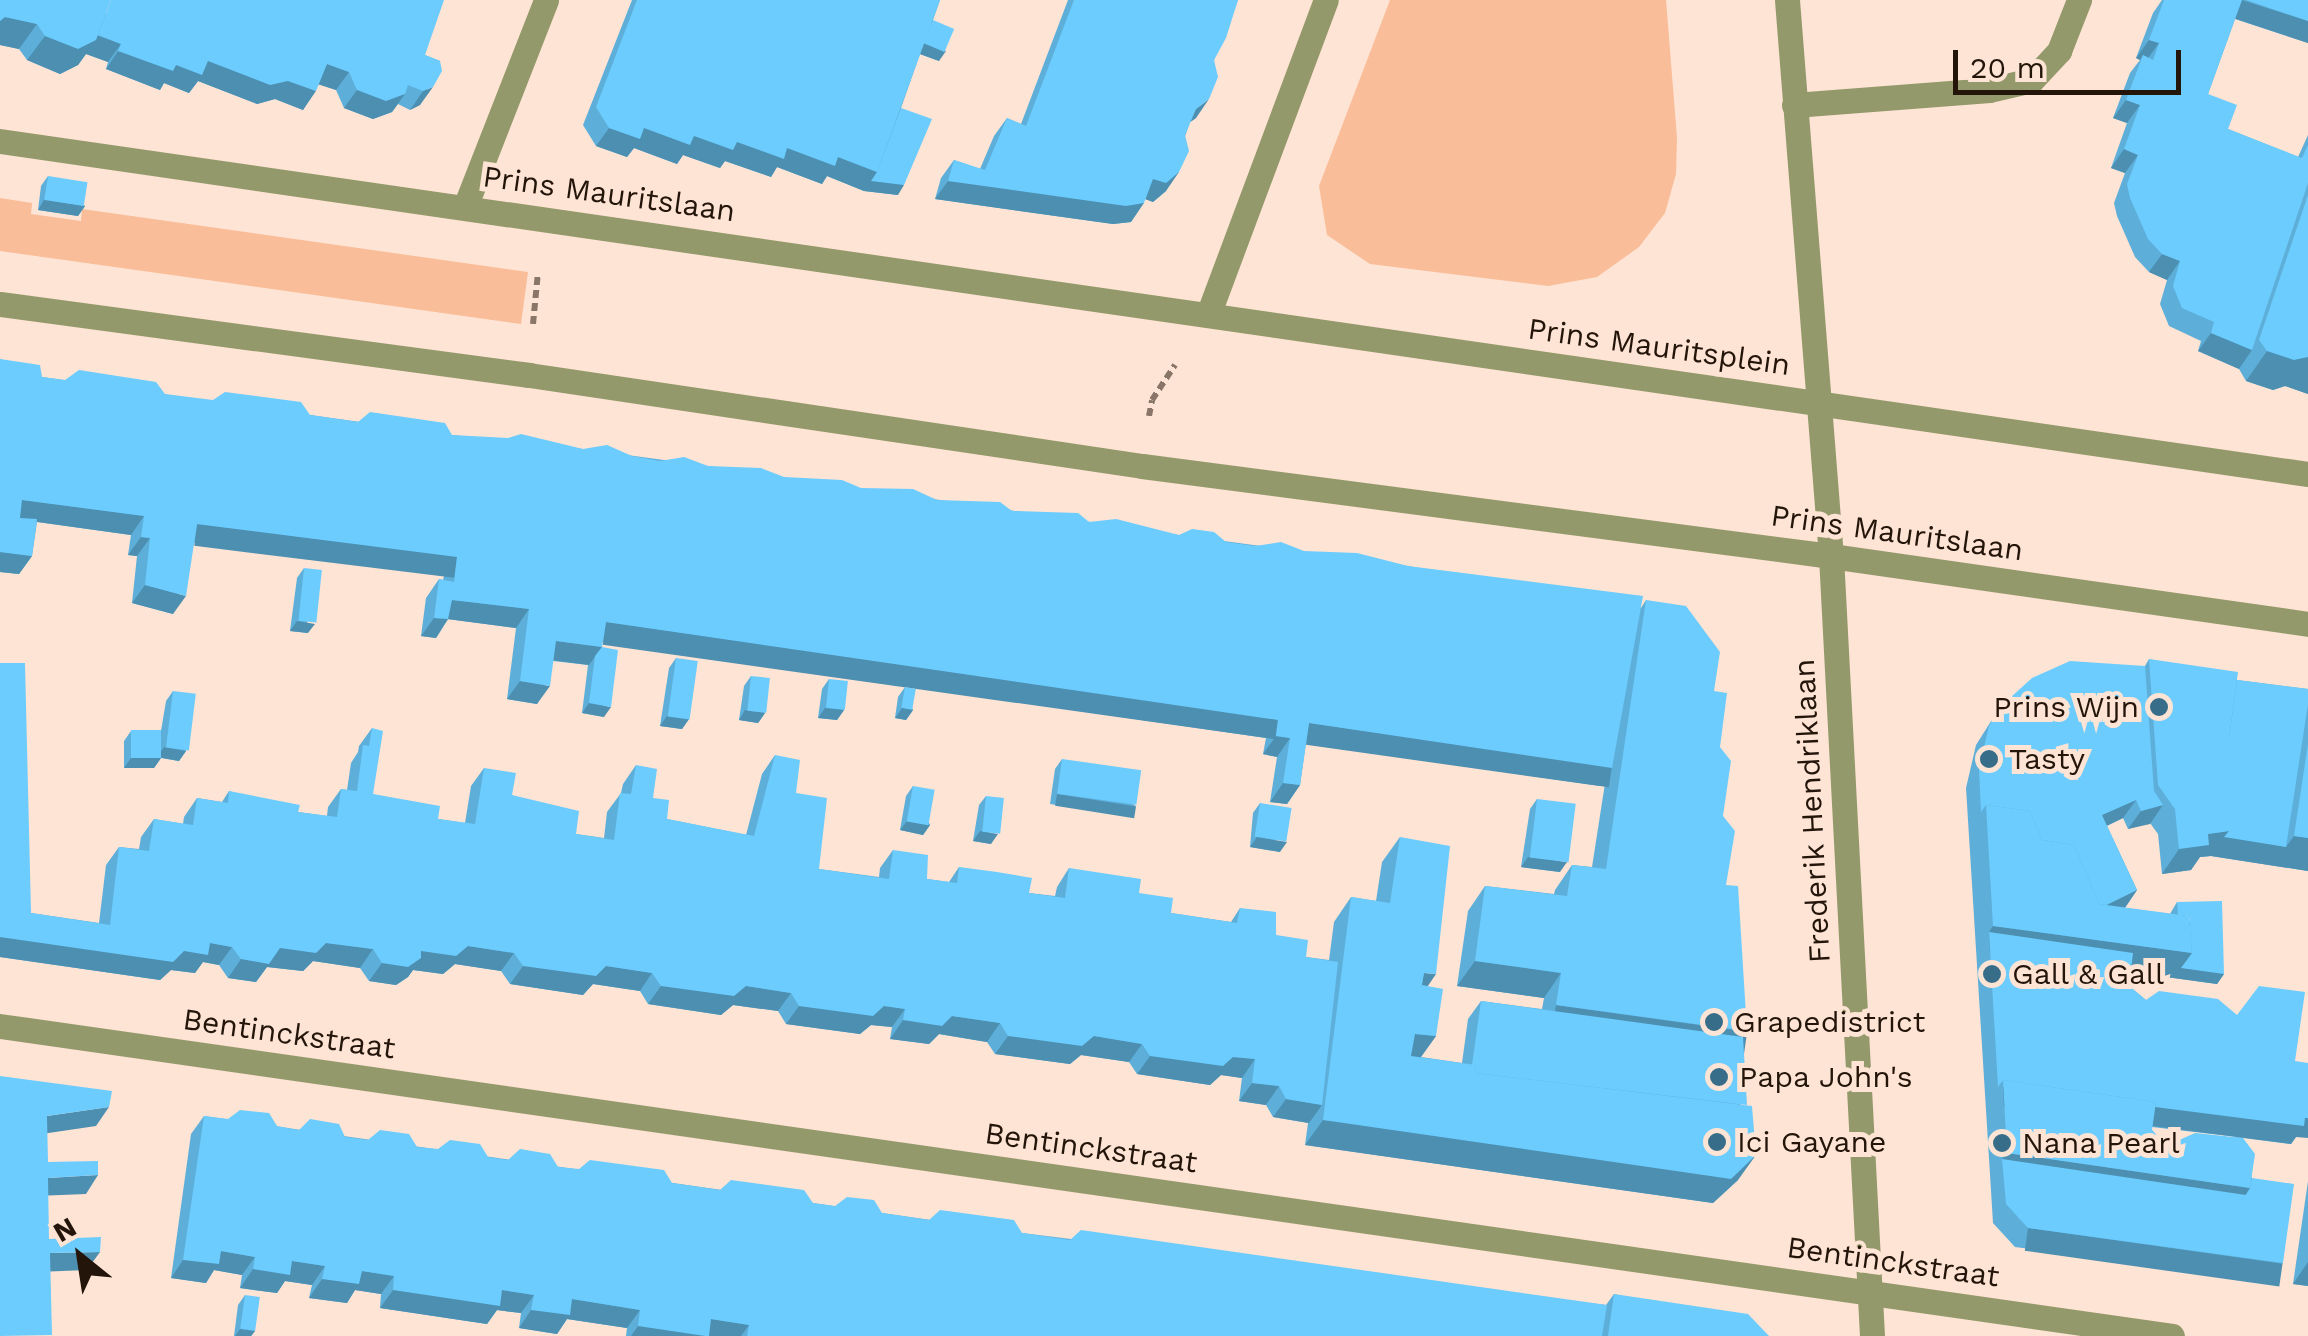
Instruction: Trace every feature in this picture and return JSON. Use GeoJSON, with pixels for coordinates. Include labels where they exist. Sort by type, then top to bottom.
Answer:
{"type":"FeatureCollection","features":[{"type":"Feature","properties":{"kind":"street"},"geometry":{"type":"LineString","coordinates":[[465,207],[546,0]]}},
{"type":"Feature","properties":{"kind":"street"},"geometry":{"type":"LineString","coordinates":[[1208,315],[1326,0]]}},
{"type":"Feature","properties":{"kind":"street","name":"Prins Mauritsplein"},"geometry":{"type":"LineString","coordinates":[[1208,315],[1820,403],[1787,0]]}},
{"type":"Feature","properties":{"kind":"street"},"geometry":{"type":"LineString","coordinates":[[1794,104],[1989,90],[2032,80],[2059,51],[2079,0]]}},
{"type":"Feature","properties":{"kind":"street","name":"Prins Mauritslaan"},"geometry":{"type":"LineString","coordinates":[[0,141],[1208,315]]}},
{"type":"Feature","properties":{"kind":"street"},"geometry":{"type":"LineString","coordinates":[[0,304],[529,376],[1142,466]]}},
{"type":"Feature","properties":{"kind":"street"},"geometry":{"type":"LineString","coordinates":[[1820,403],[2308,474]]}},
{"type":"Feature","properties":{"kind":"street","name":"Frederik Hendriklaan"},"geometry":{"type":"LineString","coordinates":[[1820,403],[1872,1336]]}},
{"type":"Feature","properties":{"kind":"street","name":"Prins Mauritslaan"},"geometry":{"type":"LineString","coordinates":[[1142,466],[1831,556],[2308,624]]}},
{"type":"Feature","properties":{"kind":"street","name":"Bentinckstraat"},"geometry":{"type":"LineString","coordinates":[[0,1026],[2172,1336]]}},
{"type":"Feature","properties":{"kind":"path"},"geometry":{"type":"LineString","coordinates":[[529,376],[544,217]]}},
{"type":"Feature","properties":{"kind":"path"},"geometry":{"type":"LineString","coordinates":[[1142,466],[1152,400],[1208,315]]}},
{"type":"Feature","properties":{"kind":"shaded area"},"geometry":{"type":"Polygon","coordinates":[[[1390,0],[1666,0],[1677,138],[1676,174],[1665,213],[1639,247],[1597,277],[1548,286],[1370,264],[1327,235],[1319,186],[1390,0]]]}},
{"type":"Feature","properties":{"kind":"shaded area"},"geometry":{"type":"Polygon","coordinates":[[[0,198],[32,203],[31,214],[81,221],[82,209],[528,272],[521,324],[0,251],[0,198]]]}},
{"type":"Feature","properties":{"kind":"building"},"geometry":{"type":"Polygon","coordinates":[[[0,0],[111,0],[96,40],[78,49],[45,36],[37,24],[5,17],[0,21],[0,0]]]}},
{"type":"Feature","properties":{"kind":"building"},"geometry":{"type":"Polygon","coordinates":[[[111,0],[444,0],[425,55],[440,61],[442,71],[433,87],[423,91],[408,85],[405,94],[386,101],[357,90],[349,72],[327,64],[316,91],[288,81],[270,85],[208,61],[202,75],[176,65],[173,71],[118,51],[121,44],[98,35],[111,0]]]}},
{"type":"Feature","properties":{"kind":"building"},"geometry":{"type":"Polygon","coordinates":[[[637,0],[940,0],[877,172],[838,157],[835,166],[787,148],[784,159],[737,142],[733,150],[694,136],[690,145],[644,128],[640,139],[609,128],[596,107],[637,0]]]}},
{"type":"Feature","properties":{"kind":"building"},"geometry":{"type":"Polygon","coordinates":[[[1074,0],[1238,0],[1214,60],[1218,77],[1209,99],[1196,109],[1185,135],[1189,151],[1179,172],[1166,183],[1153,179],[1144,203],[1126,206],[948,181],[954,160],[985,170],[1007,118],[1026,126],[1074,0]]]}},
{"type":"Feature","properties":{"kind":"building"},"geometry":{"type":"Polygon","coordinates":[[[2164,0],[2242,0],[2208,94],[2237,105],[2228,129],[2302,158],[2308,145],[2308,183],[2252,350],[2211,333],[2214,322],[2182,308],[2173,286],[2180,261],[2162,254],[2148,239],[2130,198],[2127,184],[2138,155],[2124,149],[2140,105],[2126,100],[2143,55],[2153,60],[2159,43],[2149,40],[2164,0]]]}},
{"type":"Feature","properties":{"kind":"building"},"geometry":{"type":"Polygon","coordinates":[[[2246,0],[2308,0],[2308,21],[2246,0]]]}},
{"type":"Feature","properties":{"kind":"building"},"geometry":{"type":"Polygon","coordinates":[[[933,20],[954,29],[944,52],[923,43],[933,20]]]}},
{"type":"Feature","properties":{"kind":"building"},"geometry":{"type":"Polygon","coordinates":[[[901,108],[932,119],[904,185],[871,181],[877,172],[901,108]]]}},
{"type":"Feature","properties":{"kind":"building"},"geometry":{"type":"Polygon","coordinates":[[[48,176],[88,182],[84,206],[44,200],[48,176]]]}},
{"type":"Feature","properties":{"kind":"building"},"geometry":{"type":"Polygon","coordinates":[[[2308,195],[2308,357],[2294,360],[2267,351],[2259,340],[2308,195]]]}},
{"type":"Feature","properties":{"kind":"building"},"geometry":{"type":"Polygon","coordinates":[[[0,359],[40,365],[42,377],[65,380],[79,370],[156,382],[165,394],[213,400],[225,392],[301,402],[310,415],[358,422],[370,412],[445,423],[452,435],[508,438],[521,434],[583,449],[607,445],[632,456],[660,461],[684,457],[708,466],[761,468],[784,477],[842,480],[861,488],[913,489],[937,500],[1000,502],[1012,511],[1078,513],[1089,522],[1116,519],[1179,535],[1192,529],[1214,532],[1226,542],[1255,546],[1281,542],[1304,551],[1357,553],[1408,566],[1643,596],[1612,768],[1309,723],[1300,785],[1283,783],[1290,738],[1276,736],[1278,720],[606,622],[602,647],[556,641],[550,686],[520,681],[529,609],[452,600],[448,619],[434,618],[439,579],[454,582],[457,557],[197,524],[186,596],[145,585],[150,538],[141,537],[144,516],[22,500],[20,518],[37,519],[32,556],[0,552],[0,359]]]}},
{"type":"Feature","properties":{"kind":"building"},"geometry":{"type":"Polygon","coordinates":[[[304,568],[322,570],[316,623],[298,621],[304,568]]]}},
{"type":"Feature","properties":{"kind":"building"},"geometry":{"type":"Polygon","coordinates":[[[1646,600],[1686,606],[1720,652],[1714,691],[1727,693],[1720,747],[1731,761],[1723,816],[1735,831],[1726,885],[1738,886],[1747,1031],[1556,1005],[1561,973],[1475,961],[1485,886],[1567,896],[1572,865],[1606,869],[1646,600]]]}},
{"type":"Feature","properties":{"kind":"building"},"geometry":{"type":"Polygon","coordinates":[[[602,647],[618,650],[611,707],[589,703],[595,656],[602,647]]]}},
{"type":"Feature","properties":{"kind":"building"},"geometry":{"type":"Polygon","coordinates":[[[676,658],[698,661],[690,719],[668,716],[676,658]]]}},
{"type":"Feature","properties":{"kind":"building"},"geometry":{"type":"Polygon","coordinates":[[[2149,659],[2238,672],[2229,739],[2229,831],[2208,834],[2209,845],[2179,849],[2175,809],[2158,785],[2149,659]]]}},
{"type":"Feature","properties":{"kind":"building"},"geometry":{"type":"Polygon","coordinates":[[[2070,661],[2145,666],[2154,791],[2163,805],[2141,811],[2136,800],[2102,815],[2137,890],[2106,905],[2099,904],[2074,845],[2042,840],[2030,811],[1986,805],[1981,812],[1979,769],[1989,726],[2000,707],[2032,678],[2070,661]]]}},
{"type":"Feature","properties":{"kind":"building"},"geometry":{"type":"Polygon","coordinates":[[[0,663],[25,663],[31,913],[110,925],[119,847],[149,851],[154,819],[193,825],[197,798],[228,803],[229,791],[300,805],[298,812],[337,817],[341,789],[357,791],[363,745],[369,746],[372,728],[383,731],[373,794],[440,806],[438,819],[475,824],[484,768],[516,773],[512,795],[579,811],[576,834],[614,840],[620,793],[631,794],[636,765],[657,769],[653,798],[669,800],[667,819],[754,836],[775,755],[800,760],[796,793],[827,798],[819,869],[889,879],[893,850],[928,855],[927,879],[957,883],[959,867],[997,872],[1032,878],[1029,893],[1065,898],[1069,868],[1141,879],[1139,893],[1173,898],[1171,913],[1237,923],[1240,908],[1276,912],[1276,935],[1308,940],[1306,957],[1338,962],[1322,1105],[1286,1099],[1279,1086],[1252,1083],[1255,1059],[1233,1057],[1223,1066],[1150,1056],[1142,1044],[1094,1036],[1082,1046],[1008,1036],[1000,1023],[952,1016],[942,1026],[903,1020],[905,1009],[884,1006],[873,1016],[799,1006],[791,993],[746,986],[734,996],[661,986],[652,973],[606,966],[596,976],[523,966],[514,953],[468,946],[456,956],[421,951],[421,958],[408,967],[382,963],[373,949],[326,943],[316,953],[280,948],[269,964],[241,959],[232,947],[210,943],[208,955],[184,951],[173,962],[0,937],[0,663]]]}},
{"type":"Feature","properties":{"kind":"building"},"geometry":{"type":"Polygon","coordinates":[[[751,676],[770,678],[766,713],[747,711],[751,676]]]}},
{"type":"Feature","properties":{"kind":"building"},"geometry":{"type":"Polygon","coordinates":[[[829,679],[848,681],[845,710],[826,708],[829,679]]]}},
{"type":"Feature","properties":{"kind":"building"},"geometry":{"type":"Polygon","coordinates":[[[2237,680],[2308,689],[2286,847],[2224,837],[2229,831],[2229,739],[2237,680]]]}},
{"type":"Feature","properties":{"kind":"building"},"geometry":{"type":"Polygon","coordinates":[[[905,687],[916,689],[912,710],[901,708],[905,687]]]}},
{"type":"Feature","properties":{"kind":"building"},"geometry":{"type":"Polygon","coordinates":[[[173,691],[196,694],[189,750],[166,748],[173,691]]]}},
{"type":"Feature","properties":{"kind":"building"},"geometry":{"type":"Polygon","coordinates":[[[131,730],[161,730],[161,758],[131,758],[131,730]]]}},
{"type":"Feature","properties":{"kind":"building"},"geometry":{"type":"Polygon","coordinates":[[[2308,744],[2308,838],[2294,836],[2308,744]]]}},
{"type":"Feature","properties":{"kind":"building"},"geometry":{"type":"Polygon","coordinates":[[[1062,759],[1141,770],[1136,805],[1057,794],[1062,759]]]}},
{"type":"Feature","properties":{"kind":"building"},"geometry":{"type":"Polygon","coordinates":[[[913,786],[935,790],[928,825],[907,821],[913,786]]]}},
{"type":"Feature","properties":{"kind":"building"},"geometry":{"type":"Polygon","coordinates":[[[986,796],[1004,798],[1000,834],[982,832],[986,796]]]}},
{"type":"Feature","properties":{"kind":"building"},"geometry":{"type":"Polygon","coordinates":[[[1537,799],[1576,804],[1569,862],[1530,858],[1537,799]]]}},
{"type":"Feature","properties":{"kind":"building"},"geometry":{"type":"Polygon","coordinates":[[[1260,803],[1292,808],[1286,842],[1255,837],[1260,803]]]}},
{"type":"Feature","properties":{"kind":"building"},"geometry":{"type":"Polygon","coordinates":[[[1986,805],[2030,811],[2042,840],[2074,845],[2099,904],[2189,916],[2192,953],[1993,926],[1986,805]]]}},
{"type":"Feature","properties":{"kind":"building"},"geometry":{"type":"Polygon","coordinates":[[[1400,837],[1450,846],[1436,974],[1424,973],[1422,985],[1443,989],[1436,1036],[1415,1034],[1411,1056],[1476,1065],[1475,1073],[1752,1106],[1756,1155],[1731,1179],[1323,1120],[1351,897],[1390,903],[1400,837]]]}},
{"type":"Feature","properties":{"kind":"building"},"geometry":{"type":"Polygon","coordinates":[[[2222,901],[2224,974],[2181,968],[2192,953],[2189,916],[2178,915],[2177,902],[2222,901]]]}},
{"type":"Feature","properties":{"kind":"building"},"geometry":{"type":"Polygon","coordinates":[[[1989,932],[2133,953],[2129,986],[2146,1000],[2159,991],[2218,999],[2237,1015],[2259,986],[2305,992],[2295,1061],[2308,1063],[2308,1118],[2304,1126],[2155,1107],[2156,1102],[2003,1080],[1998,1087],[1989,932]]]}},
{"type":"Feature","properties":{"kind":"building"},"geometry":{"type":"Polygon","coordinates":[[[1481,1001],[1743,1037],[1747,1105],[1475,1073],[1476,1065],[1472,1065],[1481,1001]]]}},
{"type":"Feature","properties":{"kind":"building"},"geometry":{"type":"Polygon","coordinates":[[[0,1076],[112,1091],[109,1107],[47,1116],[48,1162],[98,1161],[98,1175],[48,1178],[49,1239],[101,1237],[100,1252],[50,1253],[52,1335],[0,1336],[0,1076]]]}},
{"type":"Feature","properties":{"kind":"building"},"geometry":{"type":"Polygon","coordinates":[[[2003,1080],[2156,1102],[2152,1130],[2166,1146],[2195,1133],[2243,1138],[2255,1154],[2250,1188],[2007,1153],[2003,1080]]]}},
{"type":"Feature","properties":{"kind":"building"},"geometry":{"type":"Polygon","coordinates":[[[240,1110],[269,1113],[277,1126],[299,1130],[310,1119],[339,1124],[345,1137],[368,1140],[380,1130],[409,1134],[417,1147],[438,1149],[450,1140],[480,1144],[488,1157],[508,1160],[520,1149],[550,1154],[558,1167],[579,1169],[590,1160],[664,1170],[672,1183],[720,1190],[731,1180],[804,1190],[813,1203],[835,1206],[847,1197],[874,1200],[882,1213],[929,1220],[940,1210],[1014,1220],[1022,1233],[1070,1240],[1081,1230],[1607,1305],[1602,1336],[747,1336],[749,1325],[711,1319],[709,1336],[705,1336],[638,1326],[640,1310],[572,1299],[570,1315],[531,1310],[534,1295],[502,1290],[500,1306],[393,1290],[394,1276],[362,1271],[359,1284],[322,1279],[325,1266],[292,1261],[290,1275],[253,1269],[255,1257],[221,1251],[219,1264],[183,1260],[204,1116],[228,1119],[240,1110]]]}},
{"type":"Feature","properties":{"kind":"building"},"geometry":{"type":"Polygon","coordinates":[[[2002,1159],[2246,1195],[2252,1178],[2294,1184],[2283,1263],[2028,1228],[2006,1204],[2002,1159]]]}},
{"type":"Feature","properties":{"kind":"building"},"geometry":{"type":"Polygon","coordinates":[[[1614,1294],[1748,1314],[1769,1336],[1608,1336],[1614,1294]]]}},
{"type":"Feature","properties":{"kind":"building"},"geometry":{"type":"Polygon","coordinates":[[[245,1295],[260,1297],[255,1331],[240,1329],[245,1295]]]}},
{"type":"Feature","properties":{"kind":"place","name":"Prins Wijn"},"geometry":{"type":"Point","coordinates":[2159,707]}},
{"type":"Feature","properties":{"kind":"place","name":"Tasty"},"geometry":{"type":"Point","coordinates":[1989,759]}},
{"type":"Feature","properties":{"kind":"place","name":"Gall & Gall"},"geometry":{"type":"Point","coordinates":[1992,974]}},
{"type":"Feature","properties":{"kind":"place","name":"Grapedistrict"},"geometry":{"type":"Point","coordinates":[1714,1022]}},
{"type":"Feature","properties":{"kind":"place","name":"Papa John's"},"geometry":{"type":"Point","coordinates":[1719,1077]}},
{"type":"Feature","properties":{"kind":"place","name":"Ici Gayane"},"geometry":{"type":"Point","coordinates":[1717,1142]}},
{"type":"Feature","properties":{"kind":"place","name":"Nana Pearl"},"geometry":{"type":"Point","coordinates":[2002,1143]}}]}
